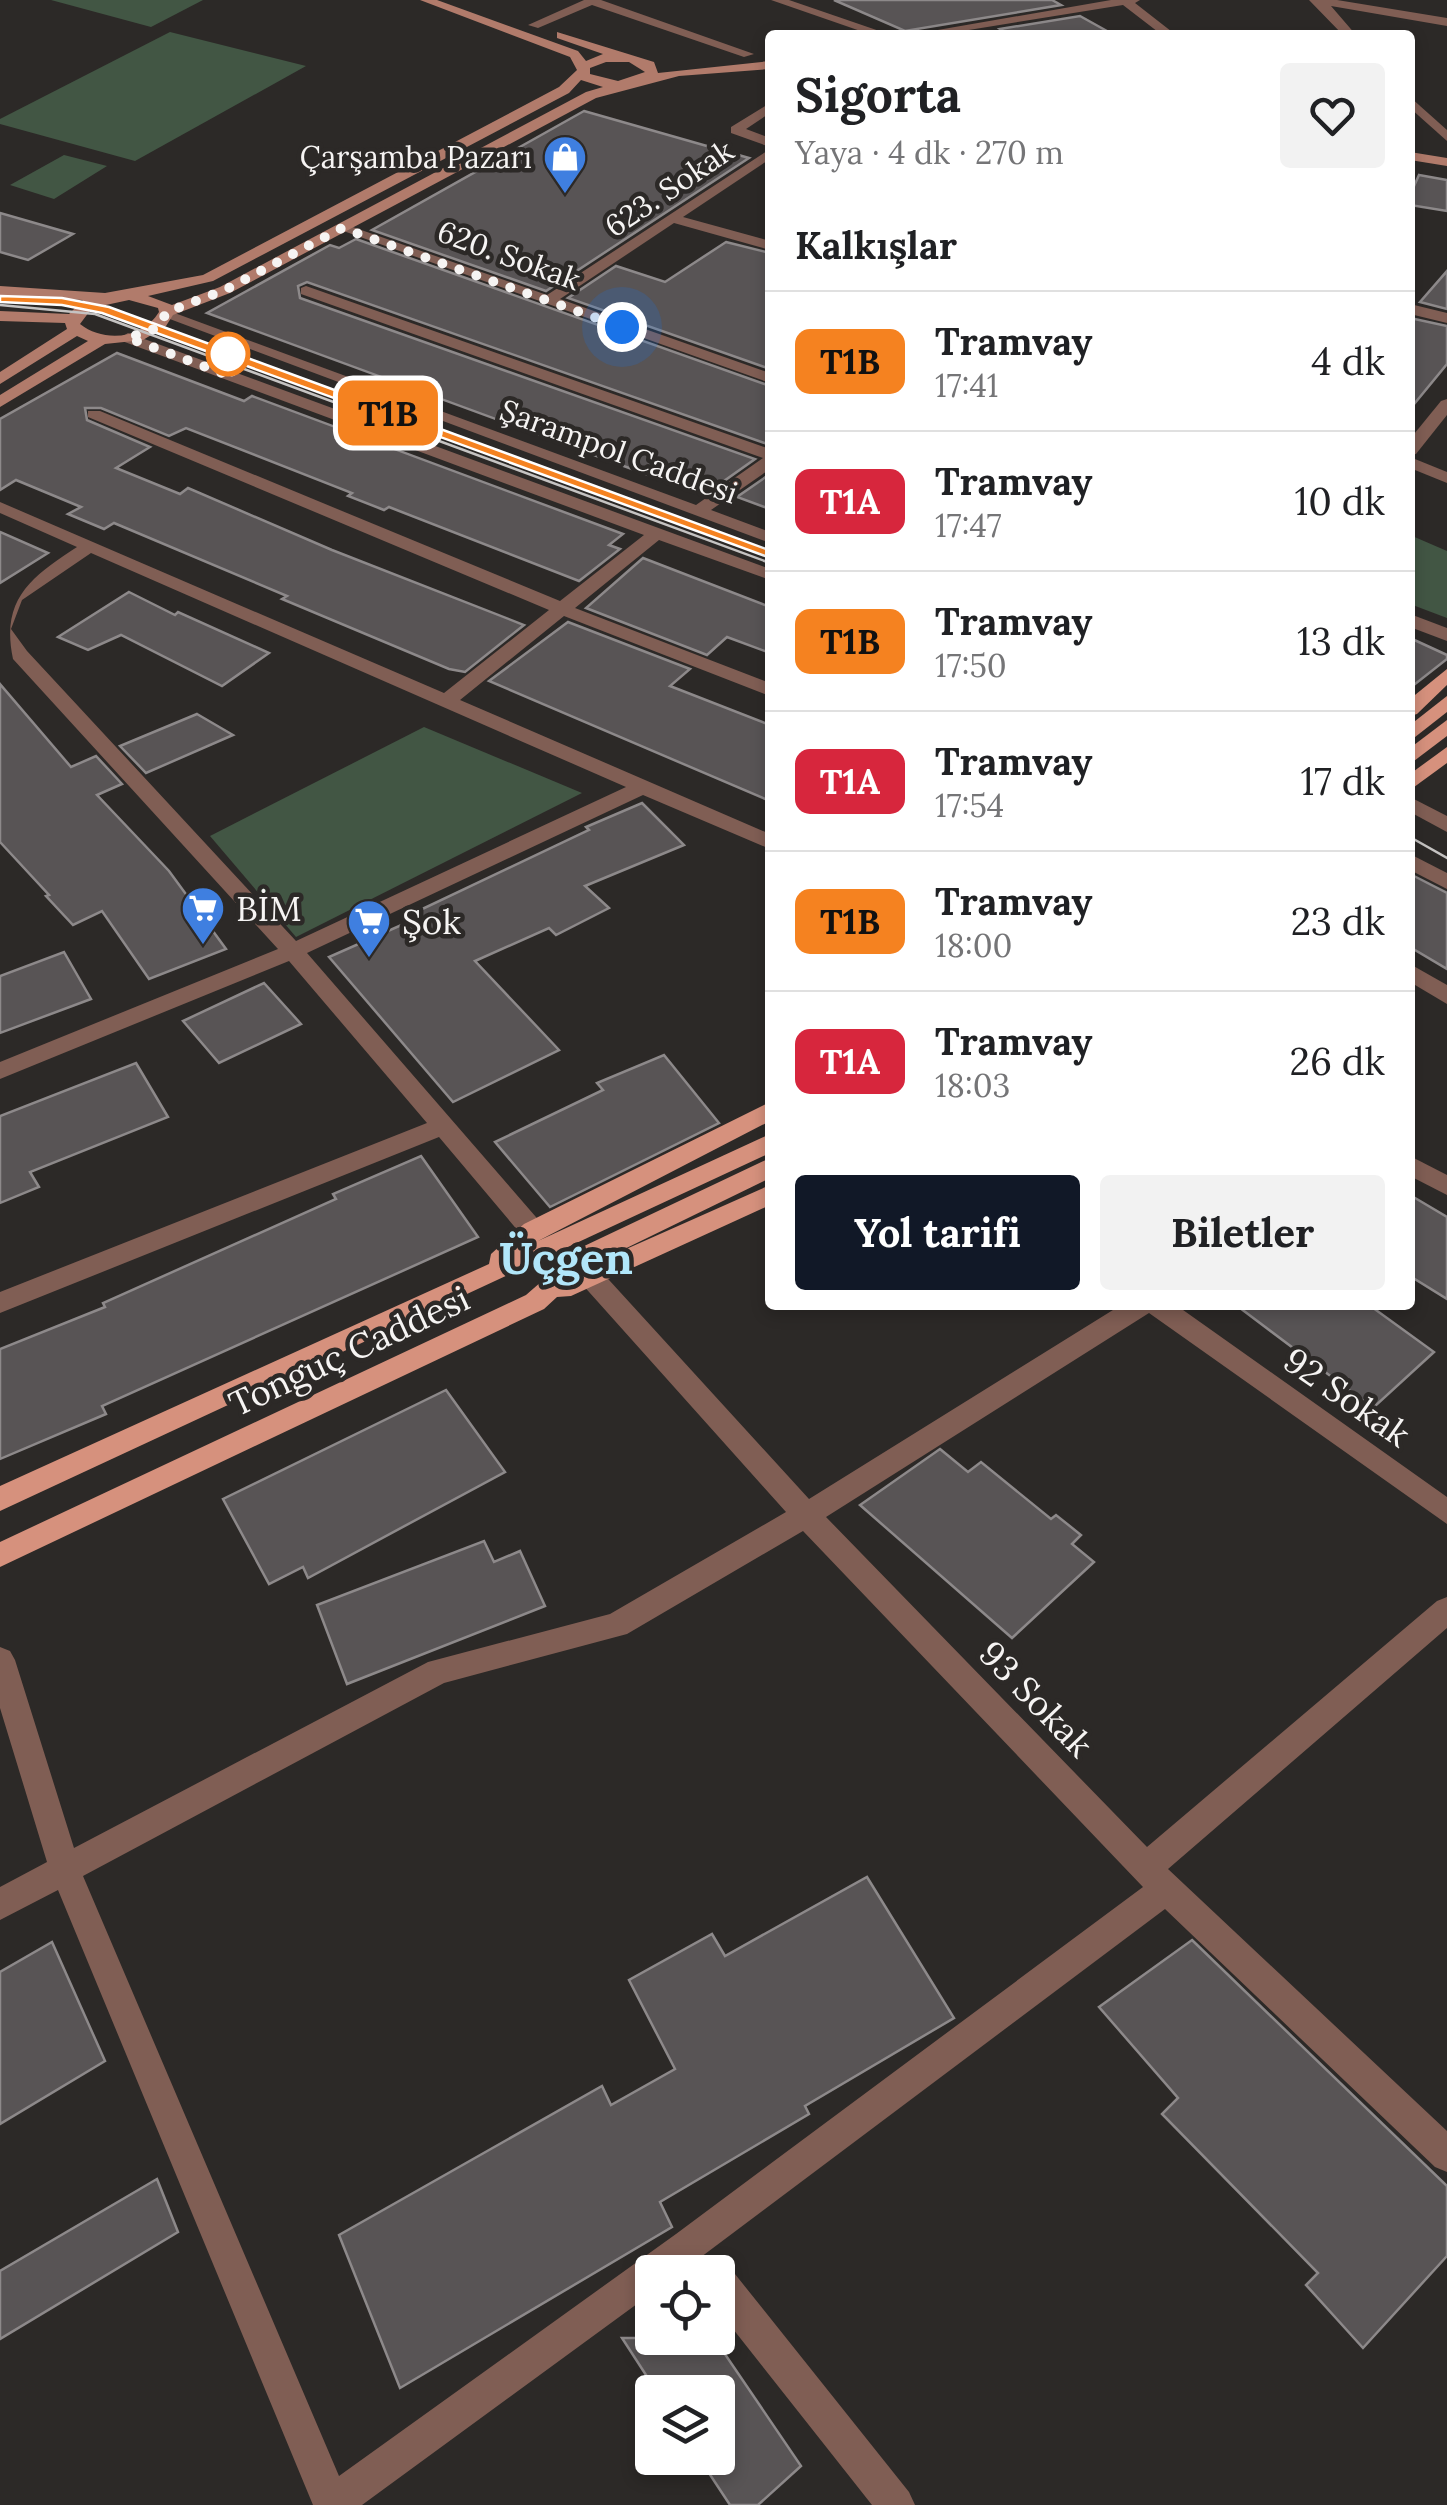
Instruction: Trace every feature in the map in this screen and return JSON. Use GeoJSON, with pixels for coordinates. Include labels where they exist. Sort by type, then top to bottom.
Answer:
{"type":"FeatureCollection","features":[{"type":"Feature","properties":{"kind":"main road"},"geometry":{"type":"LineString","coordinates":[[426,0],[574,54],[594,82],[633,83],[652,72],[645,62]]}},
{"type":"Feature","properties":{"kind":"main road"},"geometry":{"type":"LineString","coordinates":[[460,0],[645,62],[765,61]]}},
{"type":"Feature","properties":{"kind":"main road"},"geometry":{"type":"LineString","coordinates":[[0,291],[108,297],[208,278],[564,90],[583,69],[604,58],[622,57]]}},
{"type":"Feature","properties":{"kind":"main road"},"geometry":{"type":"LineString","coordinates":[[0,402],[103,339],[128,338],[152,330],[167,314],[225,290],[591,96],[678,72],[765,62]]}},
{"type":"Feature","properties":{"kind":"main road"},"geometry":{"type":"LineString","coordinates":[[1415,157],[1447,162]]}},
{"type":"Feature","properties":{"kind":"main road"},"geometry":{"type":"LineString","coordinates":[[130,295],[156,300],[167,314]]}},
{"type":"Feature","properties":{"kind":"main road"},"geometry":{"type":"LineString","coordinates":[[0,379],[74,324],[86,304],[108,297]]}},
{"type":"Feature","properties":{"kind":"main road"},"geometry":{"type":"LineString","coordinates":[[0,316],[74,324],[103,339]]}},
{"type":"Feature","properties":{"kind":"main road"},"geometry":{"type":"LineString","coordinates":[[1415,705],[1447,675]]}},
{"type":"Feature","properties":{"kind":"main road"},"geometry":{"type":"LineString","coordinates":[[1415,731],[1447,702]]}},
{"type":"Feature","properties":{"kind":"main road"},"geometry":{"type":"LineString","coordinates":[[1415,754],[1447,726]]}},
{"type":"Feature","properties":{"kind":"main road"},"geometry":{"type":"LineString","coordinates":[[1415,780],[1447,753]]}},
{"type":"Feature","properties":{"kind":"main road"},"geometry":{"type":"LineString","coordinates":[[490,1272],[533,1231],[765,1114]]}},
{"type":"Feature","properties":{"kind":"main road","name":"Tonguç Caddesi"},"geometry":{"type":"LineString","coordinates":[[0,1499],[490,1272],[577,1236],[765,1145]]}},
{"type":"Feature","properties":{"kind":"main road","name":"Tonguç Caddesi"},"geometry":{"type":"LineString","coordinates":[[0,1554],[535,1302],[588,1255],[765,1169]]}},
{"type":"Feature","properties":{"kind":"main road"},"geometry":{"type":"LineString","coordinates":[[535,1302],[765,1196]]}},
{"type":"Feature","properties":{"kind":"street"},"geometry":{"type":"LineString","coordinates":[[534,25],[593,0],[748,54]]}},
{"type":"Feature","properties":{"kind":"street"},"geometry":{"type":"LineString","coordinates":[[776,0],[869,30]]}},
{"type":"Feature","properties":{"kind":"street"},"geometry":{"type":"LineString","coordinates":[[1317,0],[1447,22]]}},
{"type":"Feature","properties":{"kind":"street"},"geometry":{"type":"LineString","coordinates":[[1317,0],[1345,30]]}},
{"type":"Feature","properties":{"kind":"street"},"geometry":{"type":"LineString","coordinates":[[947,30],[1130,1],[1148,28],[1154,30]]}},
{"type":"Feature","properties":{"kind":"street"},"geometry":{"type":"LineString","coordinates":[[1415,107],[1447,137]]}},
{"type":"Feature","properties":{"kind":"street"},"geometry":{"type":"LineString","coordinates":[[765,110],[736,130],[765,142]]}},
{"type":"Feature","properties":{"kind":"street"},"geometry":{"type":"LineString","coordinates":[[1415,119],[1429,122]]}},
{"type":"Feature","properties":{"kind":"street","name":"623. Sokak"},"geometry":{"type":"LineString","coordinates":[[548,302],[765,157]]}},
{"type":"Feature","properties":{"kind":"street"},"geometry":{"type":"LineString","coordinates":[[674,219],[765,245]]}},
{"type":"Feature","properties":{"kind":"street","name":"620. Sokak"},"geometry":{"type":"LineString","coordinates":[[342,228],[765,376]]}},
{"type":"Feature","properties":{"kind":"street"},"geometry":{"type":"LineString","coordinates":[[306,291],[765,456]]}},
{"type":"Feature","properties":{"kind":"street"},"geometry":{"type":"LineString","coordinates":[[1415,310],[1447,318]]}},
{"type":"Feature","properties":{"kind":"street","name":"Şarampol Caddesi"},"geometry":{"type":"LineString","coordinates":[[167,314],[765,536]]}},
{"type":"Feature","properties":{"kind":"street","name":"Şarampol Caddesi"},"geometry":{"type":"LineString","coordinates":[[128,338],[765,573]]}},
{"type":"Feature","properties":{"kind":"street"},"geometry":{"type":"LineString","coordinates":[[1415,444],[1447,404]]}},
{"type":"Feature","properties":{"kind":"street"},"geometry":{"type":"LineString","coordinates":[[94,414],[765,688]]}},
{"type":"Feature","properties":{"kind":"street"},"geometry":{"type":"LineString","coordinates":[[698,512],[765,462]]}},
{"type":"Feature","properties":{"kind":"street"},"geometry":{"type":"LineString","coordinates":[[1415,464],[1447,478]]}},
{"type":"Feature","properties":{"kind":"street"},"geometry":{"type":"LineString","coordinates":[[0,507],[765,840]]}},
{"type":"Feature","properties":{"kind":"street"},"geometry":{"type":"LineString","coordinates":[[446,701],[656,534]]}},
{"type":"Feature","properties":{"kind":"street"},"geometry":{"type":"LineString","coordinates":[[90,546],[14,597],[2,629],[20,655],[293,951],[446,1124],[533,1231]]}},
{"type":"Feature","properties":{"kind":"street"},"geometry":{"type":"LineString","coordinates":[[1415,622],[1447,635]]}},
{"type":"Feature","properties":{"kind":"street"},"geometry":{"type":"LineString","coordinates":[[0,1071],[293,951],[643,788]]}},
{"type":"Feature","properties":{"kind":"street"},"geometry":{"type":"LineString","coordinates":[[1415,806],[1447,825]]}},
{"type":"Feature","properties":{"kind":"street"},"geometry":{"type":"LineString","coordinates":[[1415,864],[1447,882]]}},
{"type":"Feature","properties":{"kind":"street"},"geometry":{"type":"LineString","coordinates":[[1415,975],[1447,996]]}},
{"type":"Feature","properties":{"kind":"street"},"geometry":{"type":"LineString","coordinates":[[0,1303],[446,1124]]}},
{"type":"Feature","properties":{"kind":"street"},"geometry":{"type":"LineString","coordinates":[[1415,1168],[1447,1186]]}},
{"type":"Feature","properties":{"kind":"street","name":"93 Sokak"},"geometry":{"type":"LineString","coordinates":[[590,1276],[806,1515],[1157,1878],[1447,2155]]}},
{"type":"Feature","properties":{"kind":"street"},"geometry":{"type":"LineString","coordinates":[[0,1904],[438,1672],[617,1625],[806,1515],[1134,1310]]}},
{"type":"Feature","properties":{"kind":"street","name":"92 Sokak"},"geometry":{"type":"LineString","coordinates":[[1163,1310],[1447,1512]]}},
{"type":"Feature","properties":{"kind":"street"},"geometry":{"type":"LineString","coordinates":[[704,2255],[1157,1878],[1447,1610]]}},
{"type":"Feature","properties":{"kind":"street"},"geometry":{"type":"LineString","coordinates":[[0,1660],[64,1868],[332,2504],[635,2302]]}},
{"type":"Feature","properties":{"kind":"street"},"geometry":{"type":"LineString","coordinates":[[735,2303],[896,2505]]}},
{"type":"Feature","properties":{"kind":"green space"},"geometry":{"type":"Polygon","coordinates":[[[51,0],[203,0],[151,27],[51,0]]]}},
{"type":"Feature","properties":{"kind":"green space"},"geometry":{"type":"Polygon","coordinates":[[[170,32],[306,66],[135,161],[0,124],[0,119],[170,32]]]}},
{"type":"Feature","properties":{"kind":"green space"},"geometry":{"type":"Polygon","coordinates":[[[64,155],[107,166],[54,199],[10,185],[64,155]]]}},
{"type":"Feature","properties":{"kind":"green space"},"geometry":{"type":"Polygon","coordinates":[[[1415,537],[1447,551],[1447,618],[1415,606],[1415,537]]]}},
{"type":"Feature","properties":{"kind":"green space"},"geometry":{"type":"Polygon","coordinates":[[[424,727],[582,793],[296,937],[210,836],[424,727]]]}},
{"type":"Feature","properties":{"kind":"building"},"geometry":{"type":"Polygon","coordinates":[[[834,0],[1052,0],[1061,5],[911,30],[903,30],[834,0]]]}},
{"type":"Feature","properties":{"kind":"building"},"geometry":{"type":"Polygon","coordinates":[[[1080,16],[1105,30],[1002,30],[1080,16]]]}},
{"type":"Feature","properties":{"kind":"building","name":"Çarşamba Pazarı"},"geometry":{"type":"Polygon","coordinates":[[[584,111],[749,158],[546,291],[372,230],[584,111]]]}},
{"type":"Feature","properties":{"kind":"building"},"geometry":{"type":"Polygon","coordinates":[[[1419,175],[1447,180],[1447,211],[1415,206],[1419,175]]]}},
{"type":"Feature","properties":{"kind":"building"},"geometry":{"type":"Polygon","coordinates":[[[0,213],[73,234],[28,260],[0,252],[0,213]]]}},
{"type":"Feature","properties":{"kind":"building"},"geometry":{"type":"Polygon","coordinates":[[[356,239],[765,384],[765,443],[307,282],[298,286],[300,298],[755,459],[714,488],[699,483],[689,490],[207,313],[330,245],[339,248],[356,239]]]}},
{"type":"Feature","properties":{"kind":"building"},"geometry":{"type":"Polygon","coordinates":[[[726,242],[765,252],[765,367],[568,298],[616,266],[665,282],[726,242]]]}},
{"type":"Feature","properties":{"kind":"building"},"geometry":{"type":"Polygon","coordinates":[[[1447,271],[1447,309],[1420,302],[1447,271]]]}},
{"type":"Feature","properties":{"kind":"building"},"geometry":{"type":"Polygon","coordinates":[[[1415,319],[1447,326],[1447,364],[1415,403],[1415,319]]]}},
{"type":"Feature","properties":{"kind":"building"},"geometry":{"type":"Polygon","coordinates":[[[117,353],[244,401],[252,396],[623,534],[609,545],[620,549],[579,581],[389,507],[384,510],[348,496],[352,493],[186,428],[169,436],[101,408],[85,408],[87,420],[150,447],[116,468],[180,494],[188,488],[332,550],[524,625],[465,672],[449,669],[282,599],[287,596],[114,523],[104,529],[68,514],[81,507],[16,480],[0,490],[0,419],[117,353]]]}},
{"type":"Feature","properties":{"kind":"building"},"geometry":{"type":"Polygon","coordinates":[[[765,477],[765,507],[737,497],[765,477]]]}},
{"type":"Feature","properties":{"kind":"building"},"geometry":{"type":"Polygon","coordinates":[[[0,532],[48,553],[0,583],[0,532]]]}},
{"type":"Feature","properties":{"kind":"building"},"geometry":{"type":"Polygon","coordinates":[[[643,558],[765,605],[765,651],[727,637],[707,655],[586,608],[643,558]]]}},
{"type":"Feature","properties":{"kind":"building"},"geometry":{"type":"Polygon","coordinates":[[[129,592],[269,653],[222,686],[121,635],[88,650],[58,637],[129,592]]]}},
{"type":"Feature","properties":{"kind":"building"},"geometry":{"type":"Polygon","coordinates":[[[568,622],[690,669],[670,686],[765,723],[765,799],[489,681],[568,622]]]}},
{"type":"Feature","properties":{"kind":"building"},"geometry":{"type":"Polygon","coordinates":[[[1415,640],[1447,655],[1415,684],[1415,640]]]}},
{"type":"Feature","properties":{"kind":"building"},"geometry":{"type":"Polygon","coordinates":[[[0,684],[71,767],[96,756],[122,784],[97,795],[169,871],[226,949],[149,979],[102,911],[73,925],[46,896],[49,895],[0,842],[0,684]]]}},
{"type":"Feature","properties":{"kind":"building"},"geometry":{"type":"Polygon","coordinates":[[[197,714],[233,735],[146,773],[120,746],[197,714]]]}},
{"type":"Feature","properties":{"kind":"building"},"geometry":{"type":"Polygon","coordinates":[[[642,803],[684,845],[585,886],[609,908],[556,935],[549,928],[475,961],[559,1050],[453,1102],[329,957],[422,916],[418,911],[642,803]]]}},
{"type":"Feature","properties":{"kind":"building"},"geometry":{"type":"Polygon","coordinates":[[[1415,877],[1447,893],[1447,969],[1415,950],[1415,877]]]}},
{"type":"Feature","properties":{"kind":"building"},"geometry":{"type":"Polygon","coordinates":[[[64,952],[91,999],[0,1033],[0,976],[64,952]]]}},
{"type":"Feature","properties":{"kind":"building"},"geometry":{"type":"Polygon","coordinates":[[[264,983],[301,1024],[219,1063],[183,1021],[264,983]]]}},
{"type":"Feature","properties":{"kind":"building"},"geometry":{"type":"Polygon","coordinates":[[[664,1055],[719,1123],[550,1207],[495,1142],[603,1090],[597,1083],[664,1055]]]}},
{"type":"Feature","properties":{"kind":"building"},"geometry":{"type":"Polygon","coordinates":[[[136,1063],[168,1117],[30,1172],[39,1187],[0,1203],[0,1116],[136,1063]]]}},
{"type":"Feature","properties":{"kind":"building"},"geometry":{"type":"Polygon","coordinates":[[[421,1156],[478,1237],[102,1406],[106,1414],[0,1459],[0,1349],[105,1307],[103,1303],[336,1199],[333,1194],[421,1156]]]}},
{"type":"Feature","properties":{"kind":"building"},"geometry":{"type":"Polygon","coordinates":[[[1415,1198],[1447,1217],[1447,1299],[1415,1279],[1415,1198]]]}},
{"type":"Feature","properties":{"kind":"building"},"geometry":{"type":"Polygon","coordinates":[[[1243,1310],[1376,1310],[1434,1352],[1373,1408],[1243,1310]]]}},
{"type":"Feature","properties":{"kind":"building"},"geometry":{"type":"Polygon","coordinates":[[[446,1390],[505,1472],[308,1578],[303,1567],[269,1584],[223,1499],[446,1390]]]}},
{"type":"Feature","properties":{"kind":"building"},"geometry":{"type":"Polygon","coordinates":[[[940,1449],[968,1472],[981,1462],[1051,1519],[1056,1515],[1081,1535],[1072,1544],[1094,1562],[1012,1638],[860,1505],[940,1449]]]}},
{"type":"Feature","properties":{"kind":"building"},"geometry":{"type":"Polygon","coordinates":[[[484,1541],[494,1562],[520,1551],[545,1606],[347,1684],[317,1605],[484,1541]]]}},
{"type":"Feature","properties":{"kind":"building"},"geometry":{"type":"Polygon","coordinates":[[[867,1877],[954,2018],[805,2106],[809,2114],[660,2202],[672,2227],[400,2388],[339,2235],[602,2086],[611,2105],[675,2069],[629,1980],[712,1934],[725,1956],[867,1877]]]}},
{"type":"Feature","properties":{"kind":"building"},"geometry":{"type":"Polygon","coordinates":[[[1192,1940],[1447,2186],[1447,2256],[1363,2348],[1306,2285],[1318,2273],[1162,2114],[1178,2098],[1099,2007],[1192,1940]]]}},
{"type":"Feature","properties":{"kind":"building"},"geometry":{"type":"Polygon","coordinates":[[[52,1942],[105,2061],[0,2124],[0,1972],[52,1942]]]}},
{"type":"Feature","properties":{"kind":"building"},"geometry":{"type":"Polygon","coordinates":[[[157,2179],[178,2232],[0,2339],[0,2271],[157,2179]]]}},
{"type":"Feature","properties":{"kind":"building"},"geometry":{"type":"Polygon","coordinates":[[[622,2338],[635,2338],[635,2355],[726,2355],[801,2466],[758,2505],[730,2505],[710,2475],[735,2475],[735,2375],[646,2375],[622,2338]]]}},
{"type":"Feature","properties":{"kind":"tram line","name":"T1B"},"geometry":{"type":"LineString","coordinates":[[0,300],[86,304],[765,551]]}},
{"type":"Feature","properties":{"kind":"tram line"},"geometry":{"type":"LineString","coordinates":[[0,305],[95,314],[765,561]]}},
{"type":"Feature","properties":{"kind":"tram line"},"geometry":{"type":"LineString","coordinates":[[1415,840],[1447,858]]}},
{"type":"Feature","properties":{"kind":"place","name":"Çarşamba Pazarı"},"geometry":{"type":"Point","coordinates":[565,195]}},
{"type":"Feature","properties":{"kind":"place","name":"BİM"},"geometry":{"type":"Point","coordinates":[203,946]}},
{"type":"Feature","properties":{"kind":"place","name":"Şok"},"geometry":{"type":"Point","coordinates":[369,959]}},
{"type":"Feature","properties":{"kind":"district","name":"Üçgen"},"geometry":{"type":"Point","coordinates":[566,1257]}},
{"type":"Feature","properties":{"kind":"route"},"geometry":{"type":"LineString","coordinates":[[228,354],[233,377],[128,338],[157,328],[167,312],[225,290],[342,228],[622,327]]}}]}
